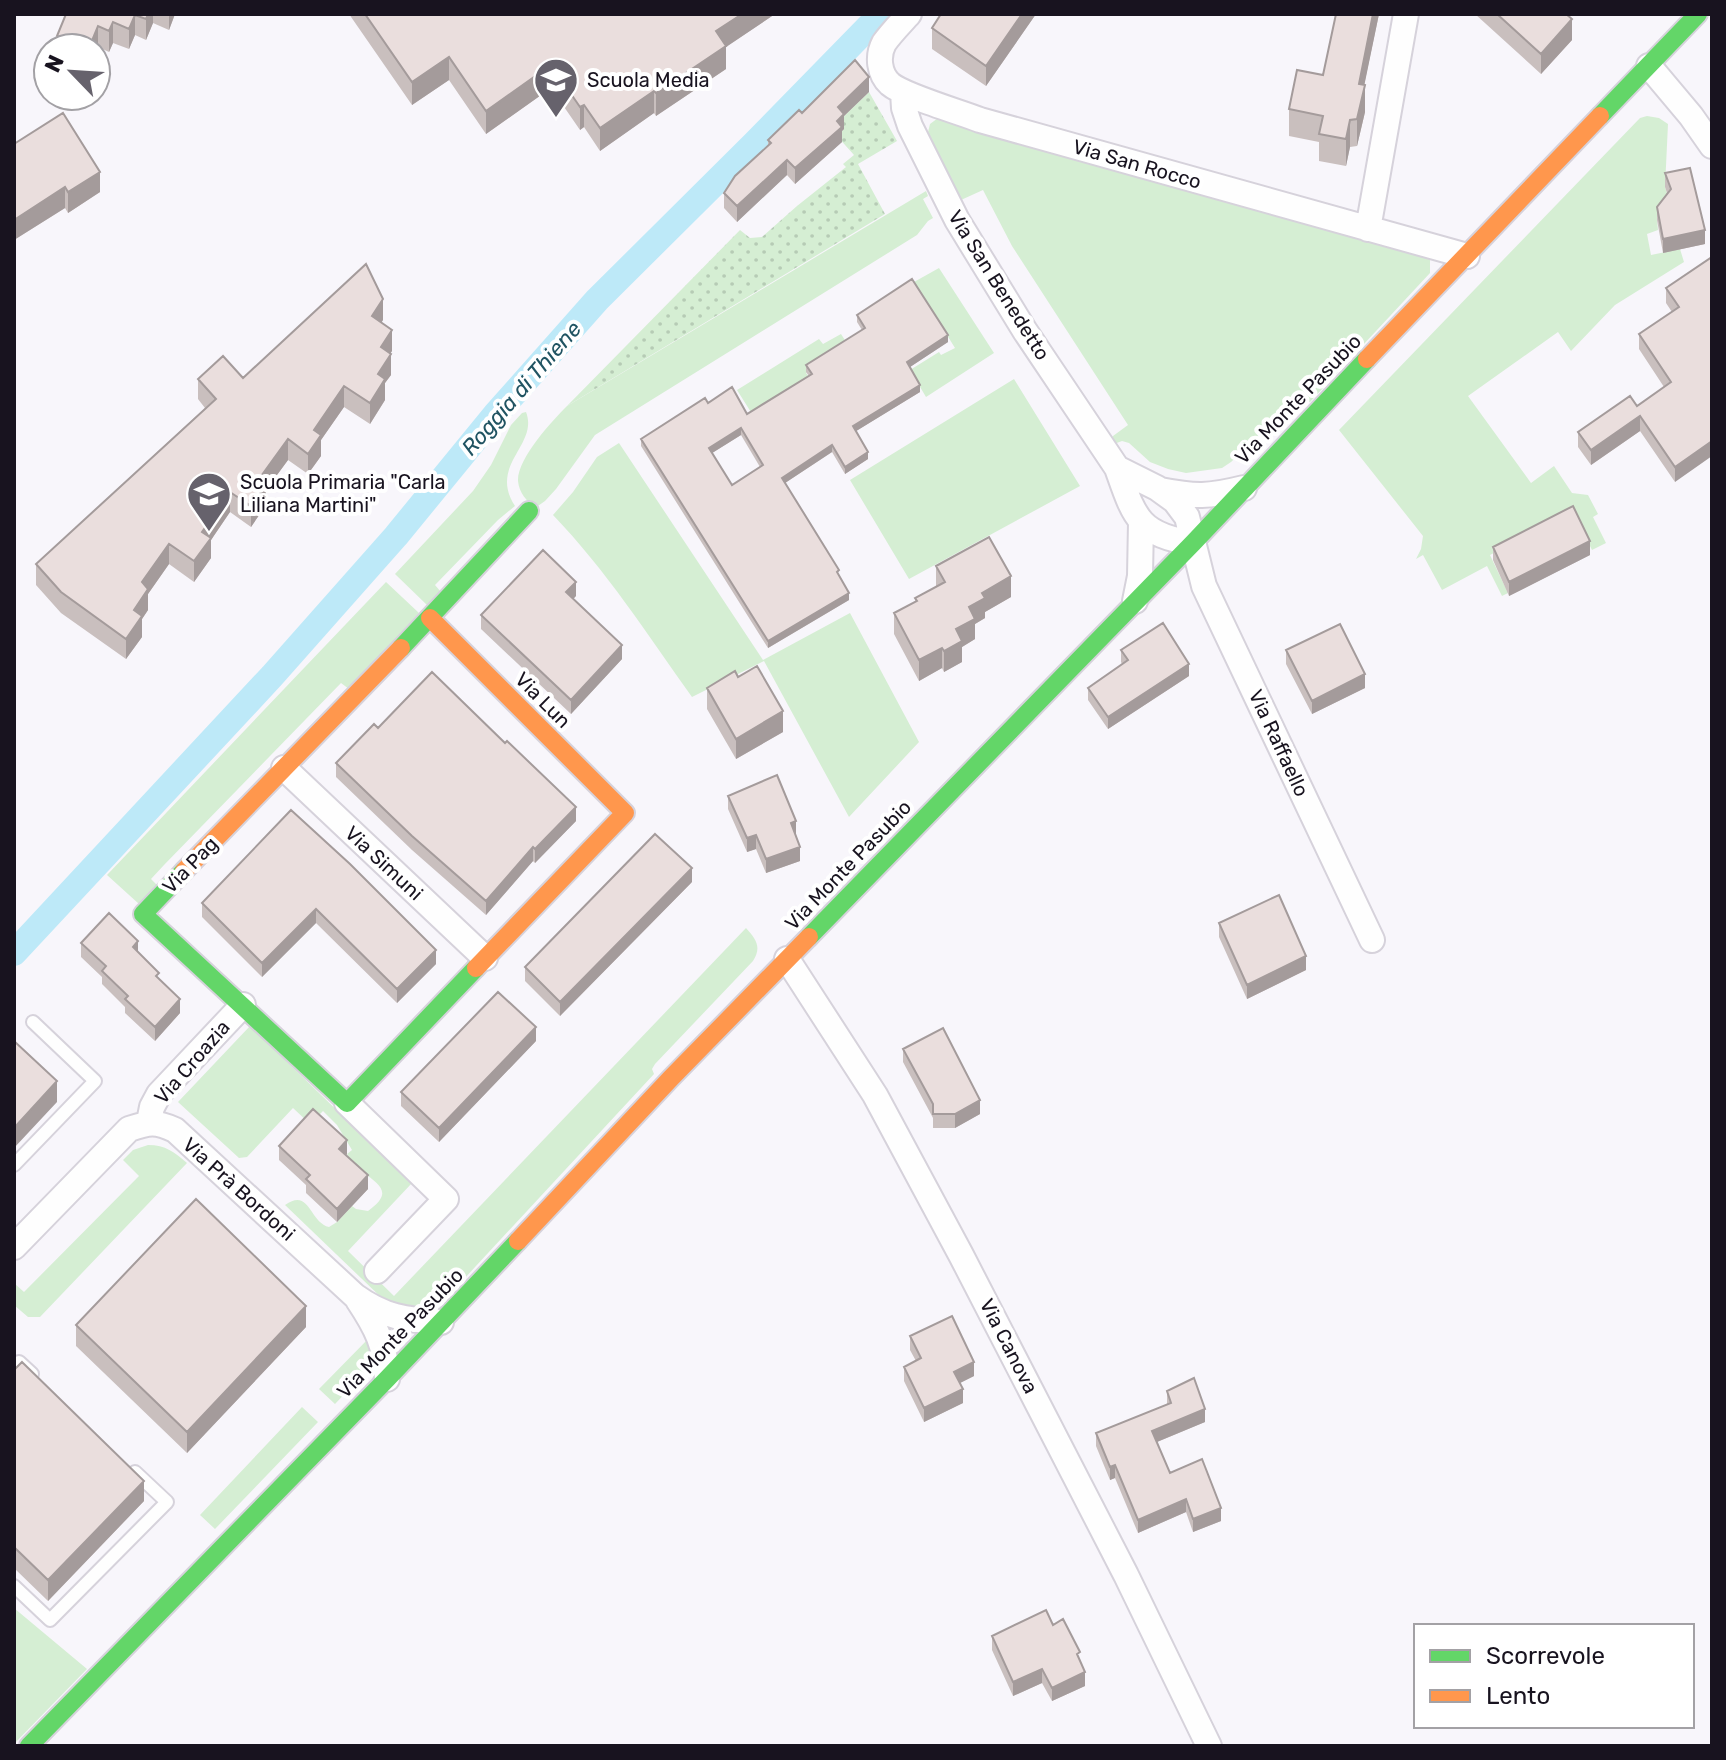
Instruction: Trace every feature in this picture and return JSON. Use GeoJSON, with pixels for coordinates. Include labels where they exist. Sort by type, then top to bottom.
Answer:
{"type":"FeatureCollection","features":[{"type":"Feature","properties":{"kind":"main road","name":"Via Monte Pasubio"},"geometry":{"type":"LineString","coordinates":[[29,1746],[387,1379],[787,959],[1193,543],[1698,14]]}},
{"type":"Feature","properties":{"kind":"main road","name":"Via Pag"},"geometry":{"type":"LineString","coordinates":[[347,1103],[143,914],[430,618],[529,511]]}},
{"type":"Feature","properties":{"kind":"main road","name":"Via Lun"},"geometry":{"type":"LineString","coordinates":[[430,618],[625,813],[485,958]]}},
{"type":"Feature","properties":{"kind":"main road"},"geometry":{"type":"LineString","coordinates":[[347,1103],[485,958]]}},
{"type":"Feature","properties":{"kind":"street"},"geometry":{"type":"LineString","coordinates":[[903,92],[885,78],[880,57],[883,45],[909,14]]}},
{"type":"Feature","properties":{"kind":"street"},"geometry":{"type":"LineString","coordinates":[[1368,229],[1406,14]]}},
{"type":"Feature","properties":{"kind":"street"},"geometry":{"type":"LineString","coordinates":[[1649,66],[1712,146]]}},
{"type":"Feature","properties":{"kind":"street","name":"Via San Rocco"},"geometry":{"type":"LineString","coordinates":[[903,92],[980,120],[1467,256]]}},
{"type":"Feature","properties":{"kind":"street","name":"Via San Benedetto"},"geometry":{"type":"LineString","coordinates":[[903,92],[910,126],[957,220],[1025,331],[1117,468],[1131,506],[1141,522]]}},
{"type":"Feature","properties":{"kind":"street","name":"Via San Benedetto"},"geometry":{"type":"LineString","coordinates":[[1117,468],[1175,501],[1187,517],[1193,543]]}},
{"type":"Feature","properties":{"kind":"street"},"geometry":{"type":"LineString","coordinates":[[1160,490],[1191,496],[1213,496],[1244,488]]}},
{"type":"Feature","properties":{"kind":"street"},"geometry":{"type":"LineString","coordinates":[[1141,522],[1155,533],[1172,540],[1193,543]]}},
{"type":"Feature","properties":{"kind":"street"},"geometry":{"type":"LineString","coordinates":[[1135,601],[1140,576],[1141,522]]}},
{"type":"Feature","properties":{"kind":"street","name":"Via Raffaello"},"geometry":{"type":"LineString","coordinates":[[1193,543],[1204,586],[1372,940]]}},
{"type":"Feature","properties":{"kind":"street","name":"Via Simuni"},"geometry":{"type":"LineString","coordinates":[[284,768],[485,958]]}},
{"type":"Feature","properties":{"kind":"street","name":"Via Canova"},"geometry":{"type":"LineString","coordinates":[[787,959],[875,1095],[961,1255],[1126,1575],[1209,1746]]}},
{"type":"Feature","properties":{"kind":"street","name":"Via Croazia"},"geometry":{"type":"LineString","coordinates":[[149,1122],[159,1094],[243,1005]]}},
{"type":"Feature","properties":{"kind":"street","name":"Via Pag"},"geometry":{"type":"LineString","coordinates":[[347,1103],[446,1199],[377,1271]]}},
{"type":"Feature","properties":{"kind":"street"},"geometry":{"type":"LineString","coordinates":[[16,1242],[129,1129],[149,1122]]}},
{"type":"Feature","properties":{"kind":"street","name":"Via Prà Bordoni"},"geometry":{"type":"LineString","coordinates":[[149,1122],[161,1123],[175,1130],[355,1296],[394,1317],[441,1322]]}},
{"type":"Feature","properties":{"kind":"street","name":"Via Prà Bordoni"},"geometry":{"type":"LineString","coordinates":[[355,1296],[385,1350],[387,1379]]}},
{"type":"Feature","properties":{"kind":"lane"},"geometry":{"type":"LineString","coordinates":[[14,1165],[95,1081],[33,1022]]}},
{"type":"Feature","properties":{"kind":"lane"},"geometry":{"type":"LineString","coordinates":[[14,1367],[19,1362],[42,1384]]}},
{"type":"Feature","properties":{"kind":"lane"},"geometry":{"type":"LineString","coordinates":[[14,1586],[50,1620],[167,1502],[121,1459]]}},
{"type":"Feature","properties":{"kind":"green space"},"geometry":{"type":"Polygon","coordinates":[[[869,92],[897,141],[858,164],[885,214],[567,406],[740,230],[750,238],[762,237],[846,167],[843,164],[854,155],[837,136],[838,122],[869,92]]]}},
{"type":"Feature","properties":{"kind":"green space"},"geometry":{"type":"Polygon","coordinates":[[[938,118],[1430,256],[1430,273],[1310,402],[1294,397],[1287,399],[1260,434],[1231,462],[1222,468],[1186,473],[1168,469],[1150,462],[1129,443],[1122,441],[1114,444],[1113,436],[1128,425],[1012,246],[983,190],[961,200],[928,132],[930,124],[938,118]]]}},
{"type":"Feature","properties":{"kind":"green space"},"geometry":{"type":"Polygon","coordinates":[[[1640,118],[1659,118],[1668,124],[1665,187],[1669,199],[1657,220],[1658,230],[1647,234],[1651,255],[1680,249],[1684,262],[1615,305],[1571,351],[1558,332],[1468,396],[1531,483],[1554,466],[1572,493],[1588,495],[1598,514],[1593,517],[1606,543],[1592,550],[1573,512],[1490,555],[1508,593],[1502,596],[1487,566],[1442,590],[1423,555],[1416,559],[1423,536],[1339,430],[1640,118]]]}},
{"type":"Feature","properties":{"kind":"green space"},"geometry":{"type":"Polygon","coordinates":[[[926,191],[928,196],[923,199],[933,218],[917,235],[595,435],[556,489],[535,508],[524,496],[518,481],[523,462],[536,441],[567,406],[926,191]]]}},
{"type":"Feature","properties":{"kind":"green space"},"geometry":{"type":"Polygon","coordinates":[[[939,268],[994,353],[926,397],[910,370],[939,352],[941,355],[955,348],[914,282],[939,268]]]}},
{"type":"Feature","properties":{"kind":"green space"},"geometry":{"type":"Polygon","coordinates":[[[841,334],[848,345],[806,373],[812,381],[754,417],[737,390],[819,339],[823,344],[841,334]]]}},
{"type":"Feature","properties":{"kind":"green space"},"geometry":{"type":"Polygon","coordinates":[[[1014,379],[1080,486],[909,579],[850,480],[1014,379]]]}},
{"type":"Feature","properties":{"kind":"green space"},"geometry":{"type":"Polygon","coordinates":[[[526,412],[526,435],[507,479],[508,492],[515,506],[435,585],[441,592],[428,606],[395,574],[473,491],[491,465],[511,425],[526,412]]]}},
{"type":"Feature","properties":{"kind":"green space"},"geometry":{"type":"Polygon","coordinates":[[[619,443],[763,660],[850,613],[919,742],[849,817],[764,661],[692,697],[609,580],[553,515],[597,457],[619,443]]]}},
{"type":"Feature","properties":{"kind":"green space"},"geometry":{"type":"Polygon","coordinates":[[[386,582],[419,613],[349,689],[341,683],[164,865],[151,879],[158,886],[139,904],[107,875],[386,582]]]}},
{"type":"Feature","properties":{"kind":"green space"},"geometry":{"type":"Polygon","coordinates":[[[746,928],[757,943],[753,961],[655,1064],[652,1069],[654,1074],[438,1307],[411,1311],[387,1303],[285,1205],[300,1200],[322,1224],[329,1227],[352,1206],[368,1211],[380,1199],[382,1190],[349,1158],[347,1154],[352,1150],[337,1125],[323,1111],[310,1124],[293,1108],[247,1157],[239,1158],[178,1102],[250,1026],[412,1183],[348,1251],[394,1296],[746,928]]]}},
{"type":"Feature","properties":{"kind":"green space"},"geometry":{"type":"Polygon","coordinates":[[[148,1145],[169,1150],[187,1163],[40,1317],[28,1317],[14,1305],[14,1283],[24,1292],[139,1176],[123,1160],[133,1150],[148,1145]]]}},
{"type":"Feature","properties":{"kind":"green space"},"geometry":{"type":"Polygon","coordinates":[[[370,1337],[376,1361],[335,1404],[319,1389],[370,1337]]]}},
{"type":"Feature","properties":{"kind":"green space"},"geometry":{"type":"Polygon","coordinates":[[[302,1407],[318,1422],[215,1529],[200,1515],[302,1407]]]}},
{"type":"Feature","properties":{"kind":"green space"},"geometry":{"type":"Polygon","coordinates":[[[14,1608],[87,1669],[14,1744],[14,1608]]]}},
{"type":"Feature","properties":{"kind":"building"},"geometry":{"type":"Polygon","coordinates":[[[66,14],[148,14],[146,19],[135,15],[129,29],[113,22],[109,31],[98,26],[96,32],[59,32],[66,14]]]}},
{"type":"Feature","properties":{"kind":"building"},"geometry":{"type":"Polygon","coordinates":[[[365,14],[742,14],[716,31],[726,46],[600,128],[584,105],[580,107],[551,65],[486,111],[449,57],[412,82],[365,14]]]}},
{"type":"Feature","properties":{"kind":"building"},"geometry":{"type":"Polygon","coordinates":[[[941,14],[1022,14],[986,66],[932,28],[941,14]]]}},
{"type":"Feature","properties":{"kind":"building"},"geometry":{"type":"Polygon","coordinates":[[[1336,14],[1373,14],[1359,84],[1365,85],[1357,119],[1350,120],[1346,139],[1319,134],[1323,116],[1289,109],[1297,70],[1323,75],[1336,14]]]}},
{"type":"Feature","properties":{"kind":"building"},"geometry":{"type":"Polygon","coordinates":[[[1497,14],[1566,14],[1572,19],[1541,54],[1497,14]]]}},
{"type":"Feature","properties":{"kind":"building"},"geometry":{"type":"Polygon","coordinates":[[[855,60],[869,77],[838,107],[844,114],[837,121],[842,127],[795,168],[787,160],[737,206],[724,193],[735,176],[771,143],[768,140],[799,110],[802,113],[855,60]]]}},
{"type":"Feature","properties":{"kind":"building"},"geometry":{"type":"Polygon","coordinates":[[[63,113],[100,172],[68,192],[65,187],[14,220],[14,144],[63,113]]]}},
{"type":"Feature","properties":{"kind":"building"},"geometry":{"type":"Polygon","coordinates":[[[1690,168],[1705,230],[1663,239],[1657,207],[1671,189],[1665,173],[1690,168]]]}},
{"type":"Feature","properties":{"kind":"building"},"geometry":{"type":"Polygon","coordinates":[[[1712,257],[1712,441],[1675,467],[1640,416],[1591,450],[1578,432],[1630,396],[1637,406],[1671,382],[1639,334],[1679,307],[1666,288],[1712,257]]]}},
{"type":"Feature","properties":{"kind":"building"},"geometry":{"type":"Polygon","coordinates":[[[366,264],[383,299],[372,316],[392,330],[381,347],[391,354],[378,374],[385,379],[370,403],[344,386],[314,430],[321,435],[308,454],[288,439],[259,479],[266,484],[251,506],[230,492],[202,532],[211,538],[194,561],[169,544],[142,582],[148,589],[134,610],[142,616],[126,639],[61,592],[36,564],[216,399],[198,379],[223,356],[243,378],[366,264]]]}},
{"type":"Feature","properties":{"kind":"building"},"geometry":{"type":"Polygon","coordinates":[[[912,279],[948,335],[907,362],[920,385],[853,426],[868,452],[845,467],[832,445],[782,478],[839,570],[837,572],[849,593],[768,641],[641,439],[705,398],[708,403],[732,387],[747,414],[812,374],[806,365],[865,328],[857,315],[912,279]],[[741,428],[709,448],[732,485],[763,465],[741,428]]]}},
{"type":"Feature","properties":{"kind":"building"},"geometry":{"type":"Polygon","coordinates":[[[1573,506],[1590,541],[1509,582],[1493,547],[1573,506]]]}},
{"type":"Feature","properties":{"kind":"building"},"geometry":{"type":"Polygon","coordinates":[[[989,537],[1011,576],[982,593],[985,598],[969,607],[975,619],[956,629],[962,641],[919,660],[894,613],[945,582],[936,566],[989,537]]]}},
{"type":"Feature","properties":{"kind":"building"},"geometry":{"type":"Polygon","coordinates":[[[543,550],[576,582],[566,592],[622,645],[571,700],[481,615],[543,550]]]}},
{"type":"Feature","properties":{"kind":"building"},"geometry":{"type":"Polygon","coordinates":[[[1163,623],[1189,664],[1108,717],[1088,688],[1128,660],[1121,650],[1163,623]]]}},
{"type":"Feature","properties":{"kind":"building"},"geometry":{"type":"Polygon","coordinates":[[[1340,624],[1365,674],[1312,701],[1286,650],[1340,624]]]}},
{"type":"Feature","properties":{"kind":"building"},"geometry":{"type":"Polygon","coordinates":[[[757,666],[783,711],[736,739],[707,688],[735,671],[738,677],[757,666]]]}},
{"type":"Feature","properties":{"kind":"building"},"geometry":{"type":"Polygon","coordinates":[[[432,672],[576,807],[535,849],[533,847],[486,901],[336,763],[374,724],[378,728],[432,672]]]}},
{"type":"Feature","properties":{"kind":"building"},"geometry":{"type":"Polygon","coordinates":[[[777,775],[796,821],[791,823],[800,847],[766,859],[756,835],[747,838],[728,796],[777,775]]]}},
{"type":"Feature","properties":{"kind":"building"},"geometry":{"type":"Polygon","coordinates":[[[291,810],[436,950],[397,989],[316,909],[262,963],[202,903],[291,810]]]}},
{"type":"Feature","properties":{"kind":"building"},"geometry":{"type":"Polygon","coordinates":[[[655,834],[692,868],[560,1002],[525,967],[655,834]]]}},
{"type":"Feature","properties":{"kind":"building"},"geometry":{"type":"Polygon","coordinates":[[[1279,895],[1306,956],[1247,985],[1219,923],[1279,895]]]}},
{"type":"Feature","properties":{"kind":"building"},"geometry":{"type":"Polygon","coordinates":[[[109,913],[138,941],[133,947],[180,999],[155,1027],[125,999],[128,996],[102,971],[106,966],[81,943],[109,913]]]}},
{"type":"Feature","properties":{"kind":"building"},"geometry":{"type":"Polygon","coordinates":[[[498,992],[536,1027],[439,1128],[401,1092],[498,992]]]}},
{"type":"Feature","properties":{"kind":"building"},"geometry":{"type":"Polygon","coordinates":[[[943,1028],[980,1100],[955,1114],[933,1114],[933,1104],[903,1049],[943,1028]]]}},
{"type":"Feature","properties":{"kind":"building"},"geometry":{"type":"Polygon","coordinates":[[[14,1041],[57,1081],[14,1128],[14,1041]]]}},
{"type":"Feature","properties":{"kind":"building"},"geometry":{"type":"Polygon","coordinates":[[[313,1109],[347,1140],[339,1149],[368,1175],[337,1209],[306,1179],[310,1175],[279,1146],[313,1109]]]}},
{"type":"Feature","properties":{"kind":"building"},"geometry":{"type":"Polygon","coordinates":[[[196,1199],[306,1306],[187,1432],[76,1325],[196,1199]]]}},
{"type":"Feature","properties":{"kind":"building"},"geometry":{"type":"Polygon","coordinates":[[[952,1316],[974,1362],[954,1372],[963,1389],[924,1408],[904,1367],[921,1358],[910,1336],[952,1316]]]}},
{"type":"Feature","properties":{"kind":"building"},"geometry":{"type":"Polygon","coordinates":[[[22,1362],[144,1481],[48,1580],[14,1547],[14,1370],[22,1362]]]}},
{"type":"Feature","properties":{"kind":"building"},"geometry":{"type":"Polygon","coordinates":[[[1194,1378],[1205,1409],[1152,1431],[1170,1473],[1202,1459],[1221,1508],[1193,1519],[1186,1499],[1138,1520],[1115,1465],[1110,1467],[1096,1433],[1171,1403],[1167,1391],[1194,1378]]]}},
{"type":"Feature","properties":{"kind":"building"},"geometry":{"type":"Polygon","coordinates":[[[1046,1610],[1053,1625],[1063,1619],[1080,1652],[1077,1654],[1085,1672],[1052,1688],[1042,1669],[1013,1682],[992,1636],[1046,1610]]]}},
{"type":"Feature","properties":{"kind":"waterway","name":"Roggia di Thiene"},"geometry":{"type":"LineString","coordinates":[[14,953],[272,676],[597,300],[881,14]]}},
{"type":"Feature","properties":{"kind":"traffic: fast"},"geometry":{"type":"LineString","coordinates":[[1600,116],[1698,14]]}},
{"type":"Feature","properties":{"kind":"traffic: fast"},"geometry":{"type":"LineString","coordinates":[[809,937],[1193,543],[1367,359]]}},
{"type":"Feature","properties":{"kind":"traffic: fast"},"geometry":{"type":"LineString","coordinates":[[401,648],[529,511]]}},
{"type":"Feature","properties":{"kind":"traffic: fast"},"geometry":{"type":"LineString","coordinates":[[184,871],[143,914],[347,1103],[476,968]]}},
{"type":"Feature","properties":{"kind":"traffic: fast"},"geometry":{"type":"LineString","coordinates":[[29,1746],[518,1241]]}},
{"type":"Feature","properties":{"kind":"traffic: slow"},"geometry":{"type":"LineString","coordinates":[[1367,359],[1600,116]]}},
{"type":"Feature","properties":{"kind":"traffic: slow"},"geometry":{"type":"LineString","coordinates":[[430,618],[625,813],[476,968]]}},
{"type":"Feature","properties":{"kind":"traffic: slow"},"geometry":{"type":"LineString","coordinates":[[184,871],[401,648]]}},
{"type":"Feature","properties":{"kind":"traffic: slow"},"geometry":{"type":"LineString","coordinates":[[518,1241],[809,937]]}},
{"type":"Feature","properties":{"kind":"place","name":"Scuola Media"},"geometry":{"type":"Point","coordinates":[556,119]}},
{"type":"Feature","properties":{"kind":"place","name":"Scuola Primaria \"Carla Liliana Martini\""},"geometry":{"type":"Point","coordinates":[209,533]}}]}
